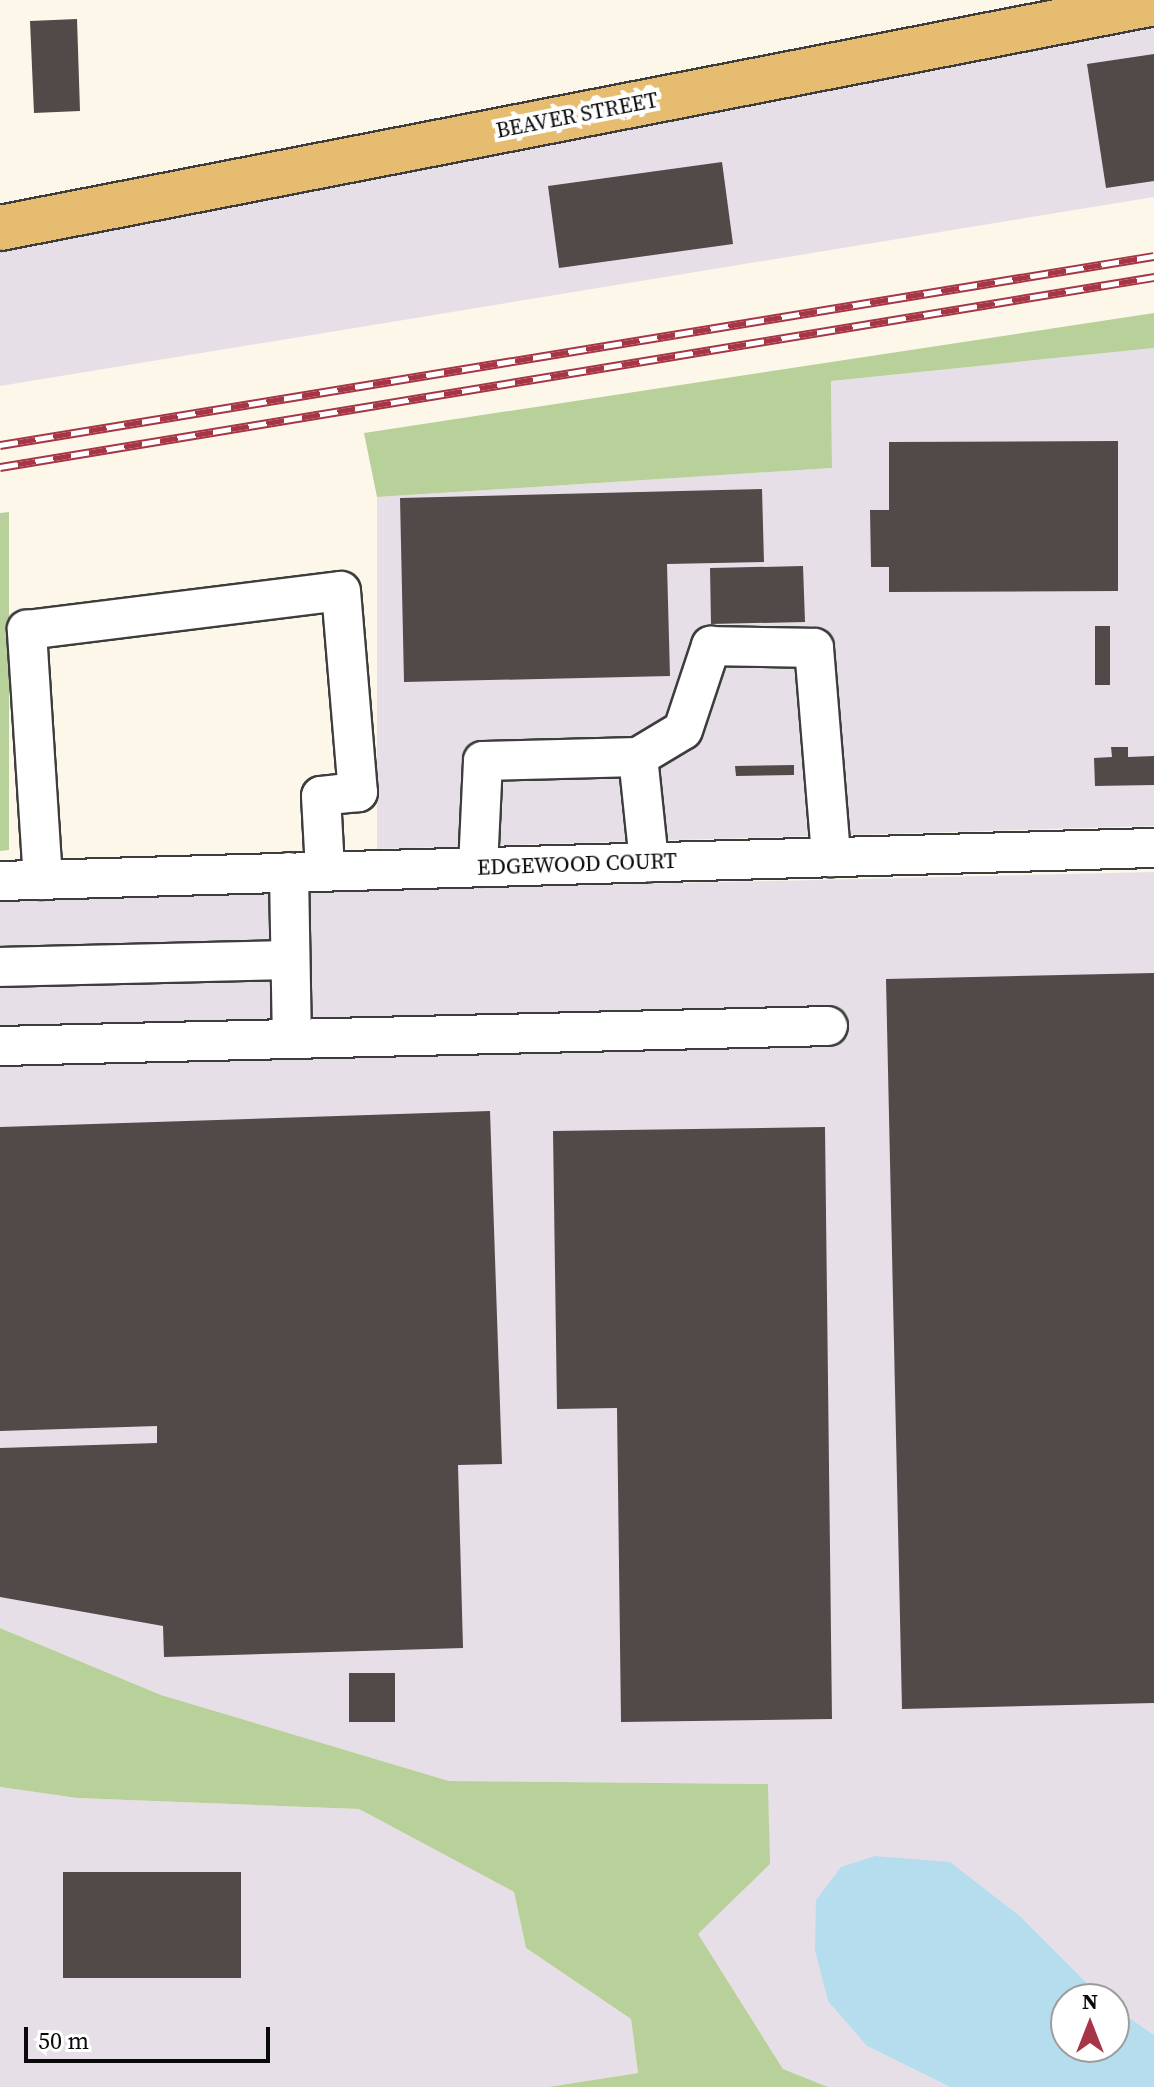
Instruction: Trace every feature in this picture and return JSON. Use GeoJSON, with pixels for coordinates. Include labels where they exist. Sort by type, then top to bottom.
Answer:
{"type":"FeatureCollection","features":[{"type":"Feature","properties":{"kind":"main road","name":"BEAVER STREET"},"geometry":{"type":"LineString","coordinates":[[0,228],[1154,3]]}},
{"type":"Feature","properties":{"kind":"street"},"geometry":{"type":"LineString","coordinates":[[43,880],[27,630],[341,591],[358,792],[321,796],[290,960],[292,1037]]}},
{"type":"Feature","properties":{"kind":"street"},"geometry":{"type":"LineString","coordinates":[[478,867],[483,761],[638,757],[683,730],[711,646],[814,648],[831,857]]}},
{"type":"Feature","properties":{"kind":"street"},"geometry":{"type":"LineString","coordinates":[[638,757],[649,862]]}},
{"type":"Feature","properties":{"kind":"street","name":"EDGEWOOD COURT"},"geometry":{"type":"LineString","coordinates":[[0,881],[1154,848]]}},
{"type":"Feature","properties":{"kind":"street"},"geometry":{"type":"LineString","coordinates":[[0,967],[290,960]]}},
{"type":"Feature","properties":{"kind":"street"},"geometry":{"type":"LineString","coordinates":[[0,1046],[828,1026]]}},
{"type":"Feature","properties":{"kind":"shaded area"},"geometry":{"type":"Polygon","coordinates":[[[1154,21],[1154,197],[0,386],[0,249],[1154,21]]]}},
{"type":"Feature","properties":{"kind":"shaded area"},"geometry":{"type":"Polygon","coordinates":[[[1154,348],[1154,826],[377,849],[377,497],[832,468],[831,381],[1154,348]]]}},
{"type":"Feature","properties":{"kind":"shaded area"},"geometry":{"type":"Polygon","coordinates":[[[1154,872],[1154,2035],[1130,2018],[1130,1983],[1087,1983],[1021,1917],[867,2046],[950,2087],[828,2087],[783,2069],[697,1933],[769,1864],[768,1784],[449,1781],[161,1695],[0,1628],[0,899],[1154,872]]]}},
{"type":"Feature","properties":{"kind":"shaded area"},"geometry":{"type":"Polygon","coordinates":[[[0,1787],[77,1798],[359,1809],[514,1892],[526,1948],[631,2019],[638,2073],[548,2087],[0,2087],[0,1787]]]}},
{"type":"Feature","properties":{"kind":"green space"},"geometry":{"type":"Polygon","coordinates":[[[1154,313],[1154,348],[831,381],[832,468],[377,497],[364,433],[1154,313]]]}},
{"type":"Feature","properties":{"kind":"green space"},"geometry":{"type":"Polygon","coordinates":[[[9,512],[9,850],[0,851],[0,513],[9,512]]]}},
{"type":"Feature","properties":{"kind":"green space"},"geometry":{"type":"Polygon","coordinates":[[[0,1628],[161,1695],[449,1781],[768,1784],[770,1864],[698,1934],[783,2069],[828,2087],[548,2087],[638,2073],[631,2019],[526,1948],[514,1892],[359,1809],[77,1798],[0,1787],[0,1628]]]}},
{"type":"Feature","properties":{"kind":"water"},"geometry":{"type":"Polygon","coordinates":[[[875,1856],[950,1862],[1021,1917],[1087,1983],[1050,1983],[1050,2063],[1130,2063],[1130,2018],[1154,2035],[1154,2087],[950,2087],[867,2046],[828,2001],[815,1950],[816,1900],[841,1867],[875,1856]]]}},
{"type":"Feature","properties":{"kind":"building"},"geometry":{"type":"Polygon","coordinates":[[[77,19],[80,111],[34,113],[30,21],[77,19]]]}},
{"type":"Feature","properties":{"kind":"building"},"geometry":{"type":"Polygon","coordinates":[[[1154,54],[1154,181],[1106,188],[1087,64],[1154,54]]]}},
{"type":"Feature","properties":{"kind":"building"},"geometry":{"type":"Polygon","coordinates":[[[722,162],[733,244],[559,268],[548,186],[722,162]]]}},
{"type":"Feature","properties":{"kind":"building"},"geometry":{"type":"Polygon","coordinates":[[[1118,441],[1118,591],[889,592],[889,567],[871,567],[870,510],[889,510],[889,442],[1118,441]]]}},
{"type":"Feature","properties":{"kind":"building"},"geometry":{"type":"Polygon","coordinates":[[[762,489],[764,562],[667,564],[670,676],[404,682],[400,498],[762,489]]]}},
{"type":"Feature","properties":{"kind":"building"},"geometry":{"type":"Polygon","coordinates":[[[803,566],[805,622],[711,624],[710,568],[803,566]]]}},
{"type":"Feature","properties":{"kind":"building"},"geometry":{"type":"Polygon","coordinates":[[[1095,626],[1110,626],[1110,685],[1095,685],[1095,626]]]}},
{"type":"Feature","properties":{"kind":"building"},"geometry":{"type":"Polygon","coordinates":[[[1111,747],[1128,747],[1128,757],[1154,756],[1154,785],[1095,786],[1094,758],[1112,757],[1111,747]]]}},
{"type":"Feature","properties":{"kind":"building"},"geometry":{"type":"Polygon","coordinates":[[[794,765],[794,775],[736,776],[735,766],[794,765]]]}},
{"type":"Feature","properties":{"kind":"building"},"geometry":{"type":"Polygon","coordinates":[[[1154,973],[1154,1703],[902,1709],[886,979],[1154,973]]]}},
{"type":"Feature","properties":{"kind":"building"},"geometry":{"type":"Polygon","coordinates":[[[490,1111],[502,1464],[458,1465],[463,1648],[164,1657],[163,1626],[0,1597],[0,1448],[157,1443],[157,1426],[0,1431],[0,1127],[490,1111]]]}},
{"type":"Feature","properties":{"kind":"building"},"geometry":{"type":"Polygon","coordinates":[[[825,1127],[832,1719],[621,1722],[617,1408],[557,1409],[553,1131],[825,1127]]]}},
{"type":"Feature","properties":{"kind":"building"},"geometry":{"type":"Polygon","coordinates":[[[349,1673],[395,1673],[395,1722],[349,1722],[349,1673]]]}},
{"type":"Feature","properties":{"kind":"building"},"geometry":{"type":"Polygon","coordinates":[[[63,1872],[241,1872],[241,1978],[63,1978],[63,1872]]]}},
{"type":"Feature","properties":{"kind":"railway"},"geometry":{"type":"LineString","coordinates":[[0,445],[1154,256]]}},
{"type":"Feature","properties":{"kind":"railway"},"geometry":{"type":"LineString","coordinates":[[0,467],[1154,277]]}}]}
